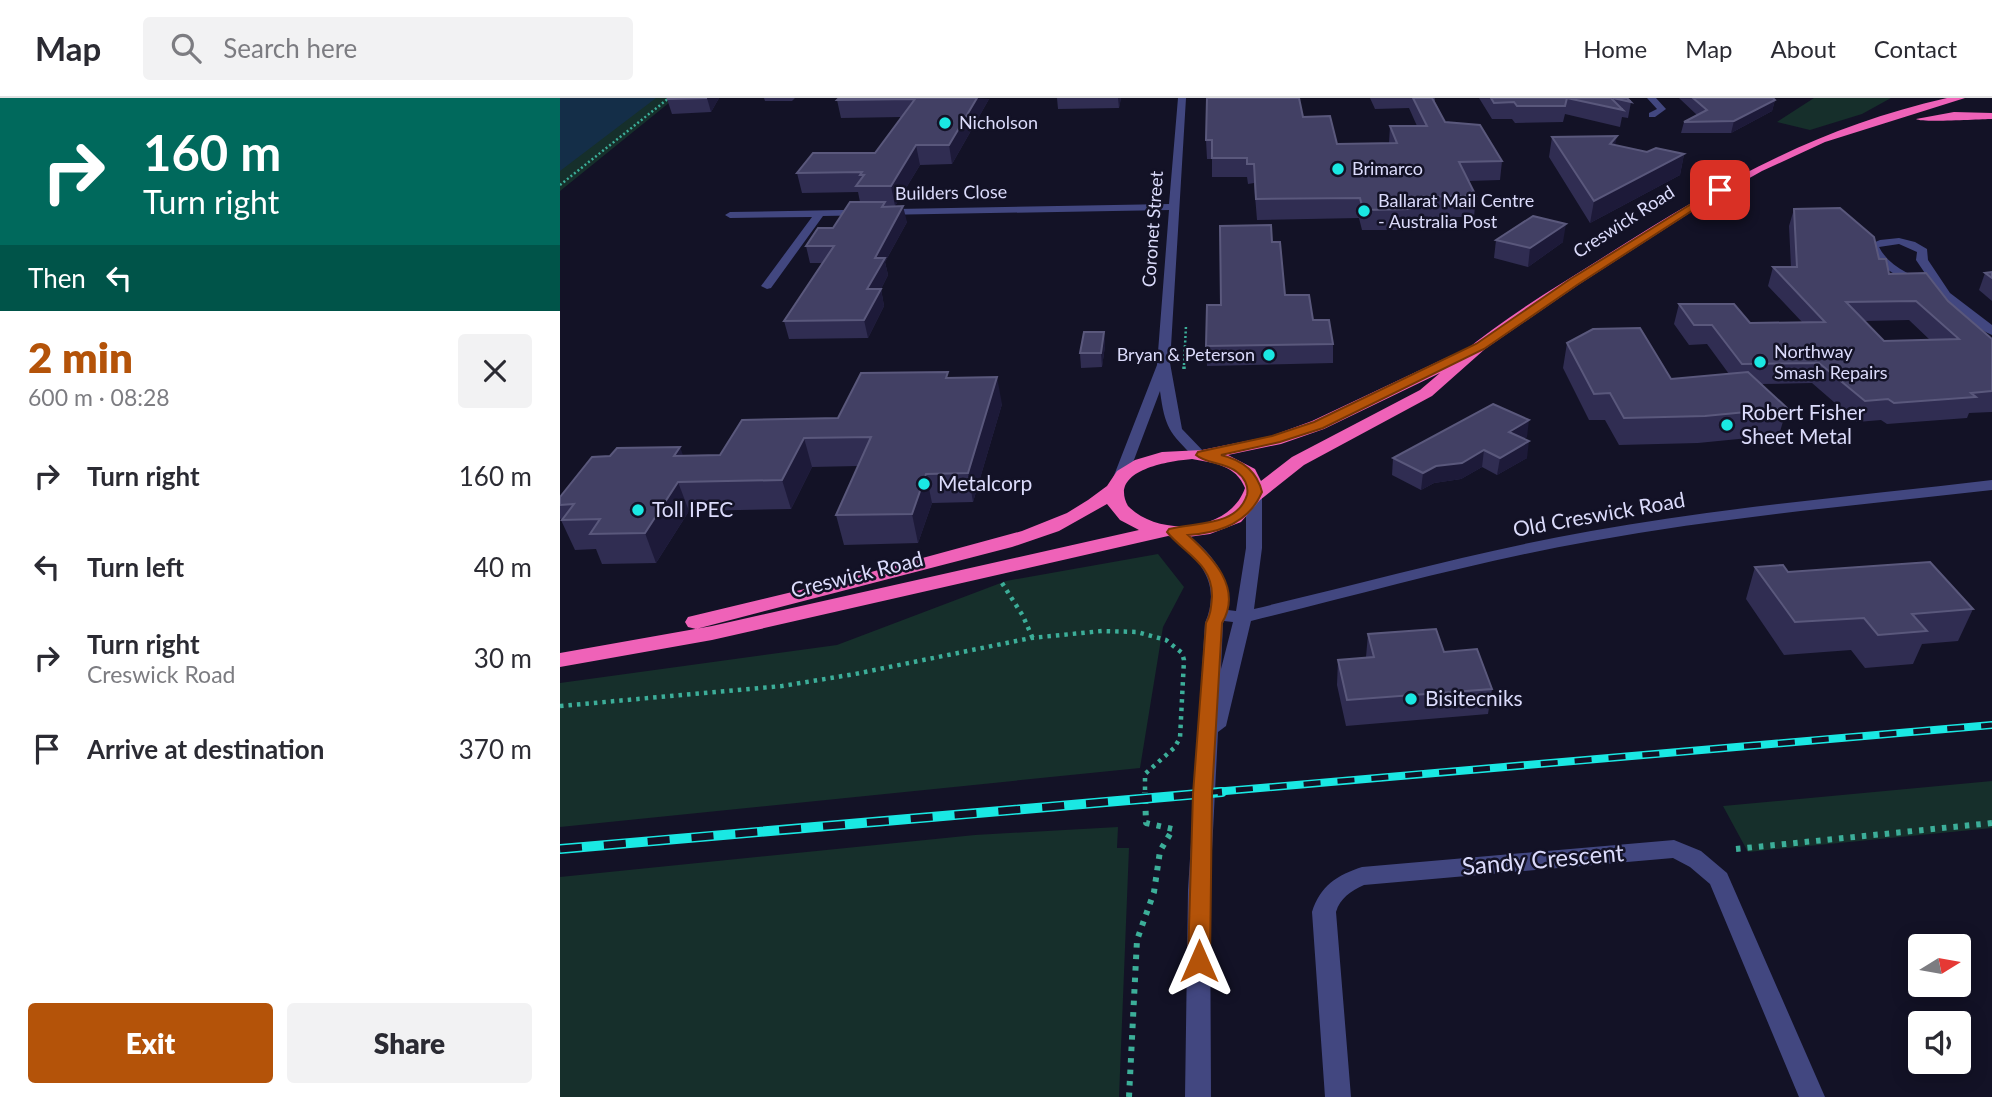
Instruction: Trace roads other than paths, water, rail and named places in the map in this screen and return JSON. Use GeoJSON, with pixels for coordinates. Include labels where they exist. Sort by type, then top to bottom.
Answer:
{"type":"FeatureCollection","features":[{"type":"Feature","properties":{"kind":"highway"},"geometry":{"type":"LineString","coordinates":[[1847,132],[1909,98]]}},
{"type":"Feature","properties":{"kind":"highway","name":"Creswick Road"},"geometry":{"type":"LineString","coordinates":[[1254,497],[1298,461],[1426,393],[1480,346],[1573,282],[1701,200],[1758,169],[1847,132],[1960,98]]}},
{"type":"Feature","properties":{"kind":"highway"},"geometry":{"type":"LineString","coordinates":[[1847,132],[1930,118],[1992,116]]}},
{"type":"Feature","properties":{"kind":"highway","name":"Creswick Road"},"geometry":{"type":"LineString","coordinates":[[1202,455],[1265,442],[1311,428],[1480,346]]}},
{"type":"Feature","properties":{"kind":"highway"},"geometry":{"type":"LineString","coordinates":[[1202,455],[1230,462],[1245,471],[1254,483],[1254,497],[1244,512],[1226,523],[1202,530],[1169,531],[1141,525],[1124,515],[1115,503],[1118,484],[1137,466],[1158,458],[1202,455]]}},
{"type":"Feature","properties":{"kind":"highway","name":"Creswick Road"},"geometry":{"type":"LineString","coordinates":[[560,649],[782,603],[984,548],[1072,519],[1118,484]]}},
{"type":"Feature","properties":{"kind":"highway","name":"Creswick Road"},"geometry":{"type":"LineString","coordinates":[[560,660],[784,619],[1105,540],[1169,531]]}},
{"type":"Feature","properties":{"kind":"street","name":"Coronet Street"},"geometry":{"type":"LineString","coordinates":[[1182,98],[1163,363],[1175,430],[1202,455]]}},
{"type":"Feature","properties":{"kind":"street"},"geometry":{"type":"LineString","coordinates":[[1651,98],[1661,109],[1652,115]]}},
{"type":"Feature","properties":{"kind":"street","name":"Builders Close"},"geometry":{"type":"LineString","coordinates":[[730,215],[1173,207]]}},
{"type":"Feature","properties":{"kind":"street"},"geometry":{"type":"LineString","coordinates":[[767,286],[820,213]]}},
{"type":"Feature","properties":{"kind":"street"},"geometry":{"type":"LineString","coordinates":[[1946,296],[1922,260],[1923,251],[1915,244],[1902,241],[1883,242],[1873,246],[1882,260],[1909,279],[1946,296],[1992,331]]}},
{"type":"Feature","properties":{"kind":"street","name":"Coronet Street"},"geometry":{"type":"LineString","coordinates":[[1118,484],[1163,363]]}},
{"type":"Feature","properties":{"kind":"street","name":"Old Creswick Road"},"geometry":{"type":"LineString","coordinates":[[1219,615],[1245,617],[1481,559],[1590,536],[1992,485]]}},
{"type":"Feature","properties":{"kind":"street"},"geometry":{"type":"LineString","coordinates":[[1206,764],[1245,617],[1254,548],[1254,497]]}},
{"type":"Feature","properties":{"kind":"street"},"geometry":{"type":"LineString","coordinates":[[1169,531],[1203,556],[1215,573],[1220,592],[1219,615],[1214,623],[1199,890],[1198,1097]]}},
{"type":"Feature","properties":{"kind":"street","name":"Sandy Crescent"},"geometry":{"type":"LineString","coordinates":[[1338,1097],[1324,912],[1326,902],[1333,892],[1346,882],[1362,876],[1674,849],[1688,853],[1706,865],[1719,879],[1812,1097]]}},
{"type":"Feature","properties":{"kind":"water"},"geometry":{"type":"Polygon","coordinates":[[[560,98],[656,98],[560,171],[560,98]]]}},
{"type":"Feature","properties":{"kind":"railway"},"geometry":{"type":"LineString","coordinates":[[1202,793],[1992,725]]}},
{"type":"Feature","properties":{"kind":"railway"},"geometry":{"type":"LineString","coordinates":[[560,849],[1222,792]]}},
{"type":"Feature","properties":{"kind":"place","name":"Nicholson"},"geometry":{"type":"Point","coordinates":[945,123]}},
{"type":"Feature","properties":{"kind":"place","name":"Brimarco"},"geometry":{"type":"Point","coordinates":[1338,169]}},
{"type":"Feature","properties":{"kind":"place","name":"Ballarat Mail Centre - Australia Post"},"geometry":{"type":"Point","coordinates":[1364,211]}},
{"type":"Feature","properties":{"kind":"place","name":"Bryan & Peterson"},"geometry":{"type":"Point","coordinates":[1269,355]}},
{"type":"Feature","properties":{"kind":"place","name":"Northway Smash Repairs"},"geometry":{"type":"Point","coordinates":[1760,362]}},
{"type":"Feature","properties":{"kind":"place","name":"Robert Fisher Sheet Metal"},"geometry":{"type":"Point","coordinates":[1727,425]}},
{"type":"Feature","properties":{"kind":"place","name":"Metalcorp"},"geometry":{"type":"Point","coordinates":[924,484]}},
{"type":"Feature","properties":{"kind":"place","name":"Toll IPEC"},"geometry":{"type":"Point","coordinates":[638,510]}},
{"type":"Feature","properties":{"kind":"place","name":"Bisitecniks"},"geometry":{"type":"Point","coordinates":[1411,699]}}]}
